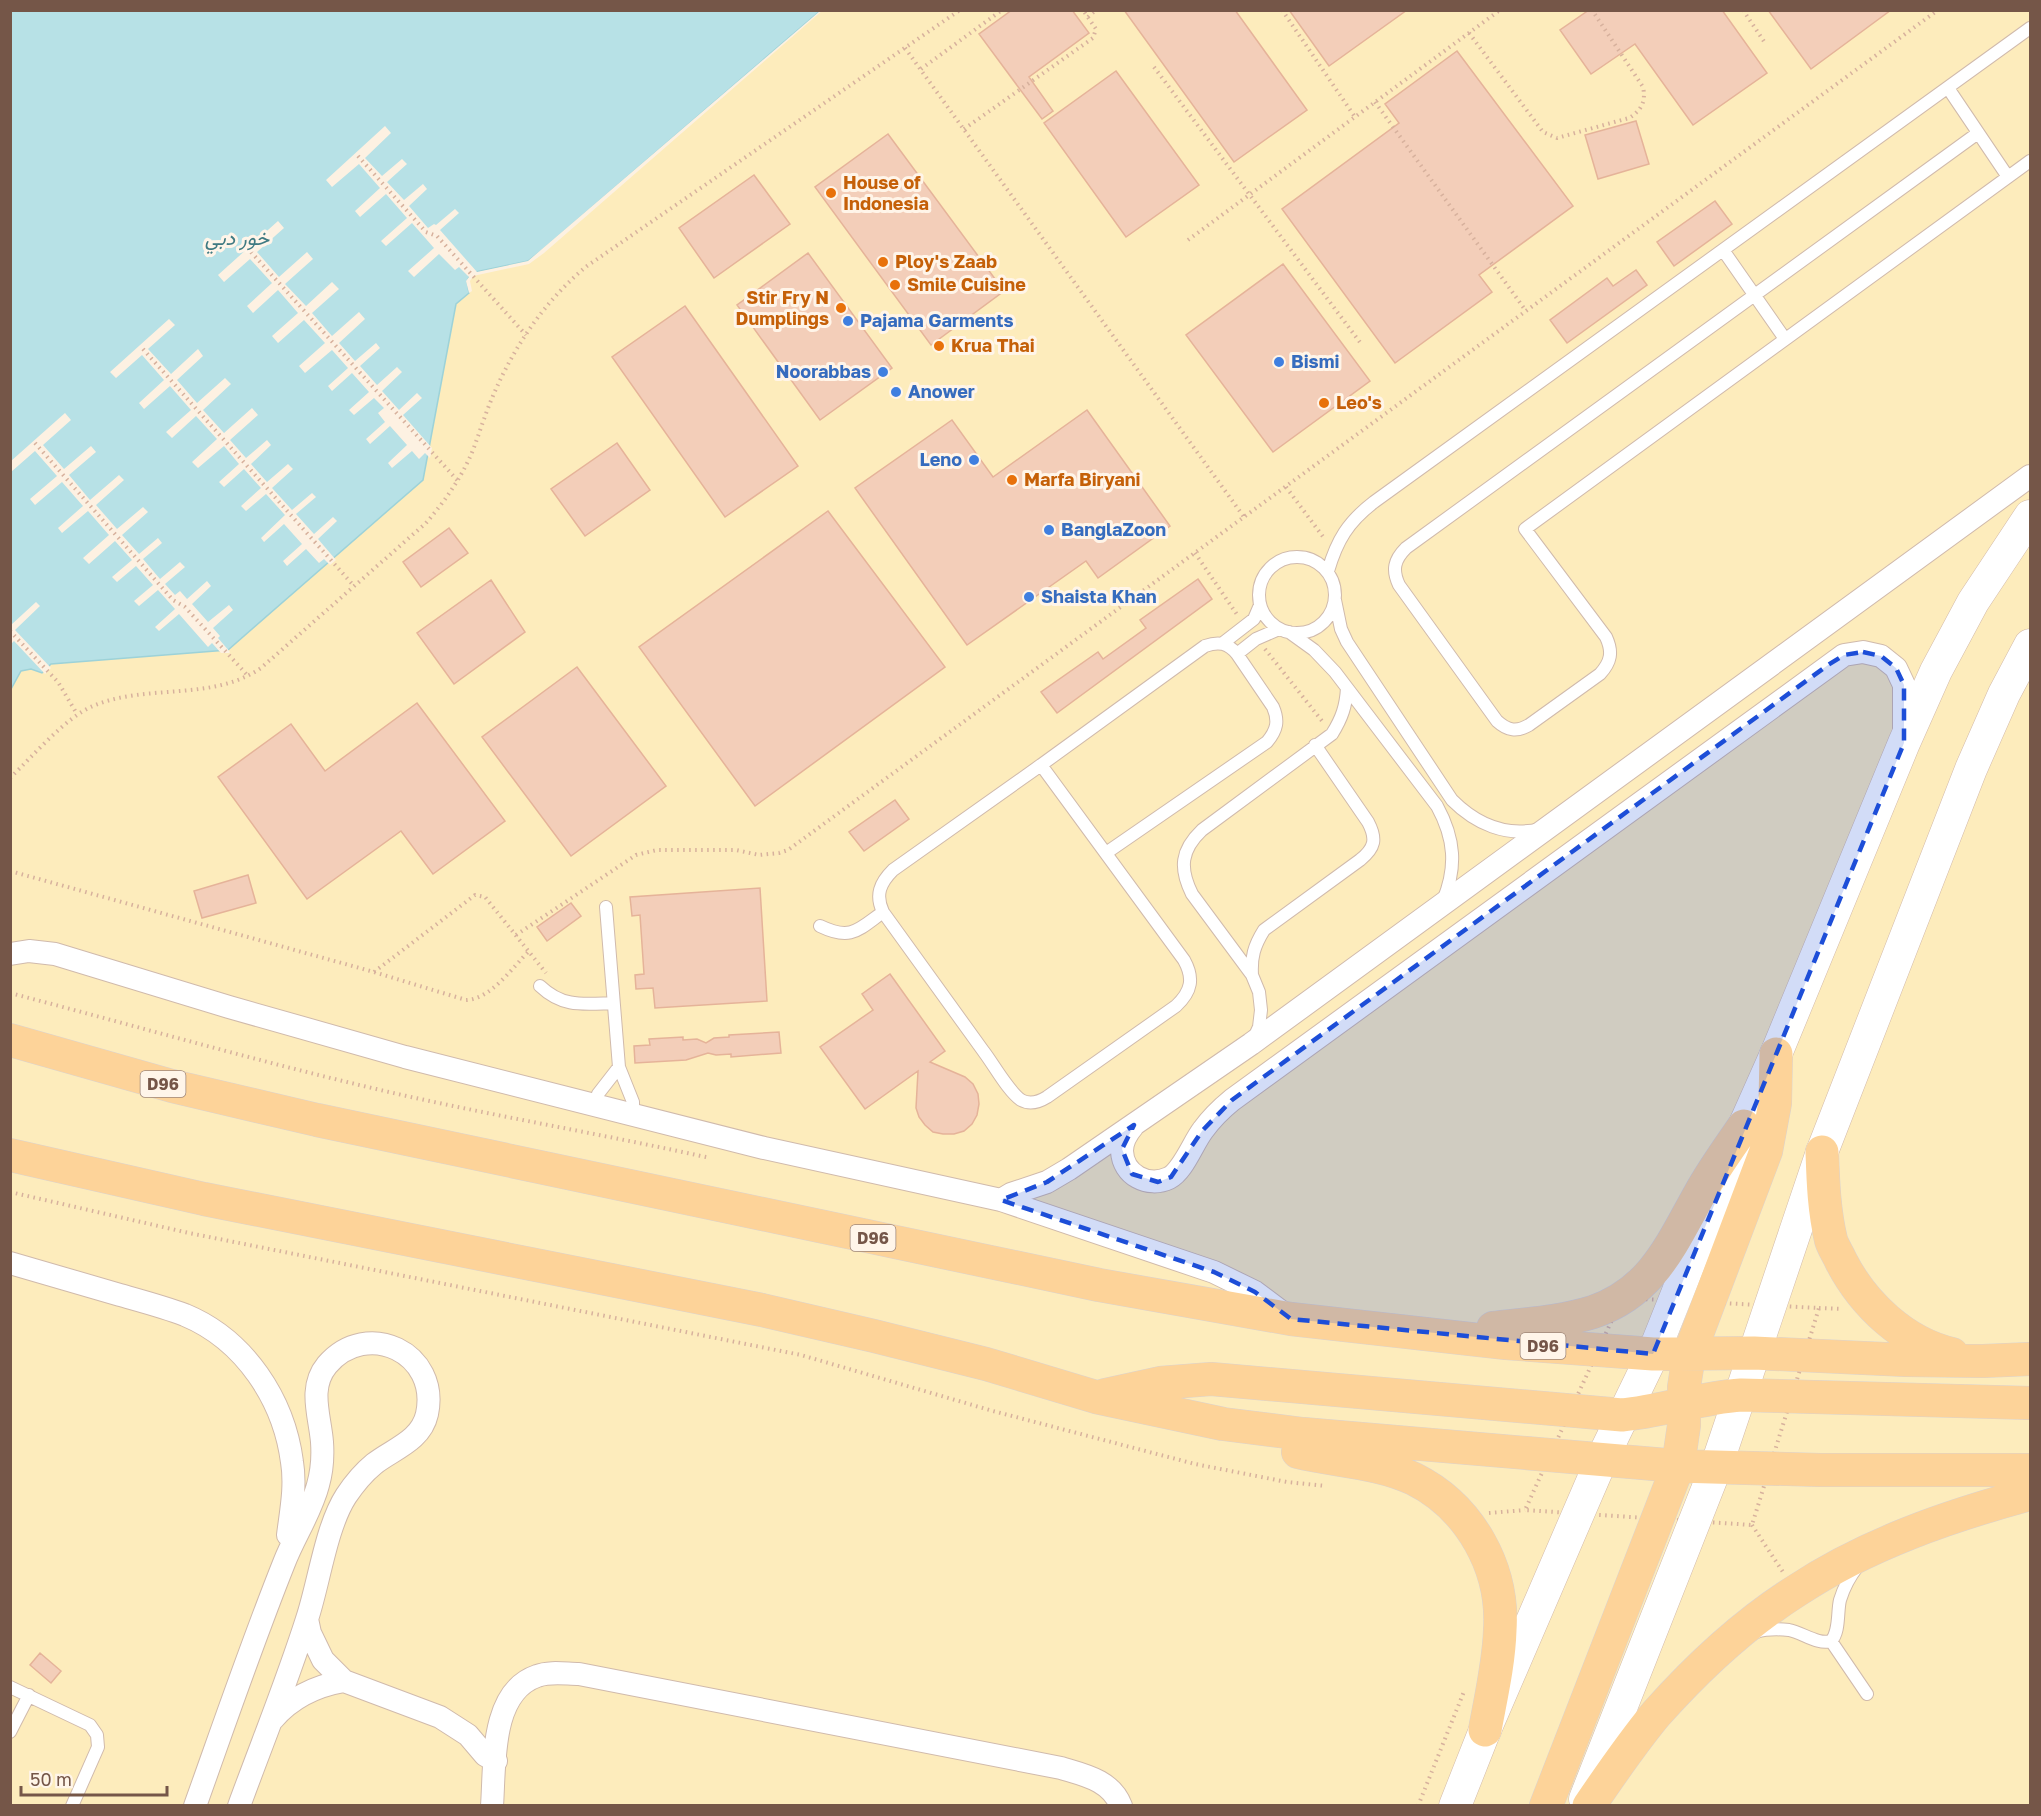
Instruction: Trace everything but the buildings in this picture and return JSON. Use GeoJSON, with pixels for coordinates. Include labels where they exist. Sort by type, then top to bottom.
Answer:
{"type":"FeatureCollection","features":[{"type":"Feature","properties":{"kind":"main road"},"geometry":{"type":"LineString","coordinates":[[1455,1806],[1485,1730],[1601,1461],[1653,1354],[1744,1126],[1936,671],[1973,602],[2031,516]]}},
{"type":"Feature","properties":{"kind":"main road"},"geometry":{"type":"LineString","coordinates":[[1583,1806],[1716,1467],[1822,1152],[1971,769],[2004,694],[2031,645]]}},
{"type":"Feature","properties":{"kind":"main road","name":"D96"},"geometry":{"type":"LineString","coordinates":[[10,1040],[172,1086],[317,1120],[1100,1285],[1291,1319],[1433,1336],[1653,1354]]}},
{"type":"Feature","properties":{"kind":"main road"},"geometry":{"type":"LineString","coordinates":[[1546,1806],[1678,1466],[1684,1425],[1686,1371],[1689,1355],[1766,1151],[1775,1102],[1776,1054]]}},
{"type":"Feature","properties":{"kind":"main road"},"geometry":{"type":"LineString","coordinates":[[1433,1336],[1566,1319],[1595,1311],[1622,1298],[1645,1280],[1665,1257],[1699,1195],[1744,1126]]}},
{"type":"Feature","properties":{"kind":"main road"},"geometry":{"type":"LineString","coordinates":[[1822,1152],[1824,1202],[1832,1243],[1850,1278],[1875,1310],[1907,1335],[1944,1352],[1983,1361]]}},
{"type":"Feature","properties":{"kind":"main road"},"geometry":{"type":"LineString","coordinates":[[10,1155],[124,1182],[762,1310],[974,1362],[1096,1397],[1223,1424],[1303,1434],[1678,1466],[1832,1470],[2031,1470]]}},
{"type":"Feature","properties":{"kind":"main road"},"geometry":{"type":"LineString","coordinates":[[1653,1354],[1754,1353],[1983,1361],[2031,1359]]}},
{"type":"Feature","properties":{"kind":"main road"},"geometry":{"type":"LineString","coordinates":[[1096,1397],[1138,1386],[1211,1379],[1622,1415],[1643,1413],[1702,1399],[1741,1395],[2031,1403]]}},
{"type":"Feature","properties":{"kind":"main road"},"geometry":{"type":"LineString","coordinates":[[1223,1424],[1256,1440],[1288,1450],[1384,1469],[1413,1479],[1439,1494],[1461,1515],[1480,1540],[1492,1568],[1498,1598],[1501,1628],[1485,1730]]}},
{"type":"Feature","properties":{"kind":"main road"},"geometry":{"type":"LineString","coordinates":[[1589,1806],[1655,1715],[1692,1676],[1732,1640],[1796,1591],[1823,1574],[1874,1549],[1942,1520],[2031,1494]]}},
{"type":"Feature","properties":{"kind":"street"},"geometry":{"type":"LineString","coordinates":[[1001,1200],[1011,1194],[1047,1182],[1251,1044],[2031,476]]}},
{"type":"Feature","properties":{"kind":"street"},"geometry":{"type":"LineString","coordinates":[[1134,1125],[1125,1136],[1122,1149],[1124,1163],[1132,1174],[1144,1181],[1158,1182],[1171,1178],[1181,1168],[1202,1131],[1232,1100],[1844,655],[1863,652],[1881,656],[1896,668],[1904,685],[1904,743]]}},
{"type":"Feature","properties":{"kind":"street"},"geometry":{"type":"LineString","coordinates":[[10,954],[29,951],[55,954],[405,1057],[764,1148],[1001,1200],[1214,1272],[1255,1292],[1291,1319]]}},
{"type":"Feature","properties":{"kind":"street"},"geometry":{"type":"LineString","coordinates":[[10,1263],[186,1316],[219,1335],[248,1360],[270,1392],[285,1427],[293,1464],[292,1502],[284,1563]]}},
{"type":"Feature","properties":{"kind":"street"},"geometry":{"type":"LineString","coordinates":[[195,1806],[284,1563],[318,1487],[322,1463],[322,1441],[315,1395],[321,1372],[337,1354],[358,1344],[382,1343],[405,1352],[421,1370],[429,1392],[426,1416],[415,1437],[375,1464],[358,1480],[344,1499],[334,1521],[307,1619],[239,1806]]}},
{"type":"Feature","properties":{"kind":"street"},"geometry":{"type":"LineString","coordinates":[[307,1619],[310,1633],[323,1660],[344,1681],[440,1717],[468,1735],[485,1755],[496,1761]]}},
{"type":"Feature","properties":{"kind":"street"},"geometry":{"type":"LineString","coordinates":[[492,1806],[498,1729],[511,1695],[523,1683],[538,1675],[556,1673],[579,1674],[1061,1768],[1095,1778],[1105,1784],[1121,1806]]}},
{"type":"Feature","properties":{"kind":"street"},"geometry":{"type":"LineString","coordinates":[[269,1724],[280,1710],[302,1694],[326,1684],[344,1681]]}},
{"type":"Feature","properties":{"kind":"street"},"geometry":{"type":"LineString","coordinates":[[440,1717],[470,1721],[498,1729]]}},
{"type":"Feature","properties":{"kind":"street"},"geometry":{"type":"LineString","coordinates":[[1061,1768],[1089,1767],[1109,1773],[1125,1786],[1134,1806]]}},
{"type":"Feature","properties":{"kind":"lane"},"geometry":{"type":"LineString","coordinates":[[1328,571],[1334,550],[1344,531],[1357,515],[2031,28]]}},
{"type":"Feature","properties":{"kind":"lane"},"geometry":{"type":"LineString","coordinates":[[1948,88],[2008,177]]}},
{"type":"Feature","properties":{"kind":"lane"},"geometry":{"type":"LineString","coordinates":[[1978,133],[1398,555],[1394,565],[1399,585],[1497,721],[1504,727],[1512,730],[1529,725],[1600,674],[1607,667],[1611,657],[1606,637],[1525,529],[2031,160]]}},
{"type":"Feature","properties":{"kind":"lane"},"geometry":{"type":"LineString","coordinates":[[1723,250],[1785,339]]}},
{"type":"Feature","properties":{"kind":"lane"},"geometry":{"type":"LineString","coordinates":[[1441,906],[1449,886],[1453,866],[1452,845],[1447,825],[1437,806],[1335,672],[1314,650],[1270,623],[1260,605],[1258,594],[1264,574],[1280,561],[1290,557],[1311,559],[1328,571],[1333,580],[1339,622],[1347,642],[1452,800],[1465,813],[1480,822],[1514,831],[1532,831],[1550,827]]}},
{"type":"Feature","properties":{"kind":"lane"},"geometry":{"type":"LineString","coordinates":[[1237,654],[1256,639],[1284,630],[1299,633],[1319,626],[1333,610],[1335,600]]}},
{"type":"Feature","properties":{"kind":"lane"},"geometry":{"type":"LineString","coordinates":[[1223,644],[1254,619],[1260,605]]}},
{"type":"Feature","properties":{"kind":"lane"},"geometry":{"type":"LineString","coordinates":[[1041,765],[1184,960],[1190,972],[1191,984],[1186,997],[1176,1006],[1040,1102],[1030,1103],[1015,1094],[883,912],[878,895],[880,886],[893,870],[1205,646],[1214,643],[1231,647],[1273,707],[1277,716],[1274,734],[1267,742],[1106,853]]}},
{"type":"Feature","properties":{"kind":"lane"},"geometry":{"type":"LineString","coordinates":[[1251,1044],[1258,1027],[1261,1010],[1259,992],[1252,975],[1192,894],[1185,881],[1183,867],[1185,853],[1192,840],[1202,830],[1332,734],[1341,720],[1346,704],[1347,688]]}},
{"type":"Feature","properties":{"kind":"lane"},"geometry":{"type":"LineString","coordinates":[[1252,975],[1251,959],[1255,944],[1264,930],[1369,853],[1373,843],[1373,832],[1368,822],[1315,745]]}},
{"type":"Feature","properties":{"kind":"lane"},"geometry":{"type":"LineString","coordinates":[[606,907],[619,1067],[632,1098],[633,1114]]}},
{"type":"Feature","properties":{"kind":"lane"},"geometry":{"type":"LineString","coordinates":[[820,926],[832,932],[846,934],[858,929],[883,912]]}},
{"type":"Feature","properties":{"kind":"lane"},"geometry":{"type":"LineString","coordinates":[[540,986],[558,1000],[569,1003],[613,1003]]}},
{"type":"Feature","properties":{"kind":"lane"},"geometry":{"type":"LineString","coordinates":[[594,1105],[598,1094],[619,1067]]}},
{"type":"Feature","properties":{"kind":"lane"},"geometry":{"type":"LineString","coordinates":[[1831,1641],[1836,1633],[1837,1613],[1846,1585],[1863,1559],[1874,1549]]}},
{"type":"Feature","properties":{"kind":"lane"},"geometry":{"type":"LineString","coordinates":[[1732,1640],[1746,1634],[1775,1629],[1804,1634],[1822,1642],[1831,1641]]}},
{"type":"Feature","properties":{"kind":"lane"},"geometry":{"type":"LineString","coordinates":[[1831,1641],[1867,1694]]}},
{"type":"Feature","properties":{"kind":"lane"},"geometry":{"type":"LineString","coordinates":[[10,1687],[90,1725],[97,1735],[98,1747],[72,1806]]}},
{"type":"Feature","properties":{"kind":"lane"},"geometry":{"type":"LineString","coordinates":[[10,1732],[29,1695]]}},
{"type":"Feature","properties":{"kind":"path"},"geometry":{"type":"LineString","coordinates":[[10,778],[77,714],[92,706],[121,697],[220,687],[249,677],[261,668],[426,523],[439,508],[458,481],[472,452],[490,402],[526,335],[565,284],[587,266],[960,10]]}},
{"type":"Feature","properties":{"kind":"path"},"geometry":{"type":"LineString","coordinates":[[921,69],[1002,10]]}},
{"type":"Feature","properties":{"kind":"path"},"geometry":{"type":"LineString","coordinates":[[964,129],[1093,38],[1096,29],[1083,10]]}},
{"type":"Feature","properties":{"kind":"path"},"geometry":{"type":"LineString","coordinates":[[1088,17],[1096,10]]}},
{"type":"Feature","properties":{"kind":"path"},"geometry":{"type":"LineString","coordinates":[[1282,10],[1355,117]]}},
{"type":"Feature","properties":{"kind":"path"},"geometry":{"type":"LineString","coordinates":[[1188,240],[1500,10]]}},
{"type":"Feature","properties":{"kind":"path"},"geometry":{"type":"LineString","coordinates":[[1469,33],[1543,132],[1552,137],[1562,137],[1629,118],[1638,113],[1643,105],[1645,96],[1643,87],[1592,10]]}},
{"type":"Feature","properties":{"kind":"path"},"geometry":{"type":"LineString","coordinates":[[1743,10],[1765,43]]}},
{"type":"Feature","properties":{"kind":"path"},"geometry":{"type":"LineString","coordinates":[[516,935],[636,855],[657,850],[736,850],[748,854],[769,855],[788,850],[1938,10]]}},
{"type":"Feature","properties":{"kind":"path"},"geometry":{"type":"LineString","coordinates":[[905,48],[1244,517]]}},
{"type":"Feature","properties":{"kind":"path"},"geometry":{"type":"LineString","coordinates":[[1154,66],[1362,345]]}},
{"type":"Feature","properties":{"kind":"path"},"geometry":{"type":"LineString","coordinates":[[1375,102],[1526,311]]}},
{"type":"Feature","properties":{"kind":"path"},"geometry":{"type":"LineString","coordinates":[[358,156],[426,232],[437,236],[526,335]]}},
{"type":"Feature","properties":{"kind":"path"},"geometry":{"type":"LineString","coordinates":[[251,252],[458,481]]}},
{"type":"Feature","properties":{"kind":"path"},"geometry":{"type":"LineString","coordinates":[[143,349],[354,586]]}},
{"type":"Feature","properties":{"kind":"path"},"geometry":{"type":"LineString","coordinates":[[35,443],[173,600],[185,607],[249,677]]}},
{"type":"Feature","properties":{"kind":"path"},"geometry":{"type":"LineString","coordinates":[[1286,487],[1334,550]]}},
{"type":"Feature","properties":{"kind":"path"},"geometry":{"type":"LineString","coordinates":[[10,631],[58,682],[77,714]]}},
{"type":"Feature","properties":{"kind":"path"},"geometry":{"type":"LineString","coordinates":[[10,872],[374,972],[458,999],[474,1000],[486,995],[529,951]]}},
{"type":"Feature","properties":{"kind":"path"},"geometry":{"type":"LineString","coordinates":[[374,972],[475,895],[485,897],[546,972],[545,981],[540,986]]}},
{"type":"Feature","properties":{"kind":"path"},"geometry":{"type":"LineString","coordinates":[[10,993],[311,1074],[511,1118],[637,1142]]}},
{"type":"Feature","properties":{"kind":"path"},"geometry":{"type":"LineString","coordinates":[[10,1192],[189,1233],[801,1355],[993,1411],[1195,1464],[1277,1480],[1329,1486]]}},
{"type":"Feature","properties":{"kind":"path"},"geometry":{"type":"LineString","coordinates":[[1752,1525],[1796,1591]]}},
{"type":"Feature","properties":{"kind":"path"},"geometry":{"type":"LineString","coordinates":[[1418,1806],[1468,1680]]}},
{"type":"Feature","properties":{"kind":"highlighted area"},"geometry":{"type":"Polygon","coordinates":[[[1863,652],[1881,656],[1896,668],[1904,685],[1904,743],[1653,1354],[1291,1319],[1255,1292],[1214,1272],[1001,1200],[1047,1182],[1134,1125],[1122,1149],[1132,1174],[1158,1182],[1171,1177],[1202,1131],[1232,1100],[1828,665],[1844,655],[1863,652]]]}},
{"type":"Feature","properties":{"kind":"sand"},"geometry":{"type":"Polygon","coordinates":[[[820,11],[2030,11],[2030,1805],[11,1806],[10,689],[21,671],[31,669],[41,673],[51,664],[228,650],[423,480],[456,304],[469,293],[466,281],[472,273],[528,261],[820,11]]]}},
{"type":"Feature","properties":{"kind":"water","name":"خور دبي"},"geometry":{"type":"Polygon","coordinates":[[[11,11],[820,11],[528,261],[471,273],[467,281],[469,293],[456,304],[423,480],[228,650],[51,664],[42,673],[31,669],[21,671],[11,689],[11,11]]]}},
{"type":"Feature","properties":{"kind":"pier"},"geometry":{"type":"Polygon","coordinates":[[[823,10],[544,253],[529,264],[473,276],[470,281],[472,291],[469,293],[466,281],[469,277],[459,267],[455,270],[439,254],[414,277],[408,271],[434,248],[412,223],[386,246],[381,241],[407,218],[386,194],[360,217],[355,211],[380,188],[359,164],[332,187],[326,180],[385,126],[391,133],[365,158],[382,176],[402,159],[407,164],[387,182],[404,200],[423,184],[427,189],[409,206],[428,228],[436,225],[455,209],[459,213],[440,230],[477,272],[528,261],[823,10]]]}},
{"type":"Feature","properties":{"kind":"pier"},"geometry":{"type":"Polygon","coordinates":[[[278,221],[284,228],[257,252],[279,277],[307,252],[313,259],[285,284],[306,306],[332,282],[339,289],[312,313],[332,336],[359,312],[365,319],[339,343],[355,361],[376,343],[380,348],[360,366],[377,385],[397,367],[402,372],[382,391],[399,410],[417,393],[422,398],[403,415],[432,448],[430,458],[425,453],[419,459],[412,451],[392,468],[388,463],[407,445],[390,426],[370,444],[366,439],[385,422],[378,413],[384,408],[374,398],[354,415],[349,410],[369,392],[352,373],[332,391],[328,386],[348,368],[332,350],[305,373],[299,366],[325,343],[304,320],[278,343],[272,336],[298,313],[278,290],[253,313],[247,306],[272,283],[250,259],[224,282],[218,275],[278,221]]]}},
{"type":"Feature","properties":{"kind":"pier"},"geometry":{"type":"Polygon","coordinates":[[[169,319],[175,325],[148,349],[171,374],[198,349],[203,356],[177,380],[197,403],[225,378],[231,384],[203,410],[224,433],[252,408],[258,415],[230,440],[246,458],[267,440],[271,445],[251,464],[267,482],[288,464],[293,469],[272,488],[292,510],[312,493],[316,497],[296,514],[314,534],[333,517],[337,521],[318,539],[336,560],[330,565],[324,559],[319,563],[306,549],[287,566],[283,561],[302,544],[284,524],[264,542],[261,538],[285,515],[266,494],[246,511],[241,506],[261,488],[244,469],[224,487],[219,482],[239,464],[224,446],[198,468],[192,462],[217,439],[196,416],[172,438],[166,432],[191,410],[170,386],[144,409],[139,403],[164,380],[142,355],[116,378],[110,372],[169,319]]]}},
{"type":"Feature","properties":{"kind":"pier"},"geometry":{"type":"Polygon","coordinates":[[[65,413],[71,420],[43,445],[64,469],[91,446],[96,452],[69,475],[90,500],[119,475],[124,480],[96,505],[117,529],[143,507],[148,512],[122,535],[139,554],[158,538],[162,543],[143,559],[160,579],[180,562],[185,567],[165,584],[175,595],[180,591],[187,599],[207,581],[211,586],[192,604],[208,622],[229,605],[233,610],[213,628],[229,653],[221,653],[212,643],[208,647],[179,614],[159,631],[155,627],[175,609],[158,590],[139,606],[134,601],[153,585],[136,566],[117,582],[112,577],[132,560],[115,541],[89,564],[83,558],[109,535],[88,511],[62,533],[58,528],[83,506],[62,482],[35,505],[30,499],[57,476],[35,451],[11,472],[11,461],[65,413]]]}},
{"type":"Feature","properties":{"kind":"pier"},"geometry":{"type":"Polygon","coordinates":[[[36,602],[40,606],[15,630],[51,668],[45,674],[14,641],[11,644],[11,625],[36,602]]]}},
{"type":"Feature","properties":{"kind":"place","name":"House of Indonesia"},"geometry":{"type":"Point","coordinates":[831,193]}},
{"type":"Feature","properties":{"kind":"place","name":"Ploy's Zaab"},"geometry":{"type":"Point","coordinates":[883,262]}},
{"type":"Feature","properties":{"kind":"place","name":"Smile Cuisine"},"geometry":{"type":"Point","coordinates":[895,285]}},
{"type":"Feature","properties":{"kind":"place","name":"Stir Fry N Dumplings"},"geometry":{"type":"Point","coordinates":[841,308]}},
{"type":"Feature","properties":{"kind":"place","name":"Pajama Garments"},"geometry":{"type":"Point","coordinates":[848,321]}},
{"type":"Feature","properties":{"kind":"place","name":"Krua Thai"},"geometry":{"type":"Point","coordinates":[939,346]}},
{"type":"Feature","properties":{"kind":"place","name":"Bismi"},"geometry":{"type":"Point","coordinates":[1279,362]}},
{"type":"Feature","properties":{"kind":"place","name":"Noorabbas"},"geometry":{"type":"Point","coordinates":[883,372]}},
{"type":"Feature","properties":{"kind":"place","name":"Anower"},"geometry":{"type":"Point","coordinates":[896,392]}},
{"type":"Feature","properties":{"kind":"place","name":"Leo's"},"geometry":{"type":"Point","coordinates":[1324,403]}},
{"type":"Feature","properties":{"kind":"place","name":"Leno"},"geometry":{"type":"Point","coordinates":[974,460]}},
{"type":"Feature","properties":{"kind":"place","name":"Marfa Biryani"},"geometry":{"type":"Point","coordinates":[1012,480]}},
{"type":"Feature","properties":{"kind":"place","name":"BanglaZoon"},"geometry":{"type":"Point","coordinates":[1049,530]}},
{"type":"Feature","properties":{"kind":"place","name":"Shaista Khan"},"geometry":{"type":"Point","coordinates":[1029,597]}}]}
